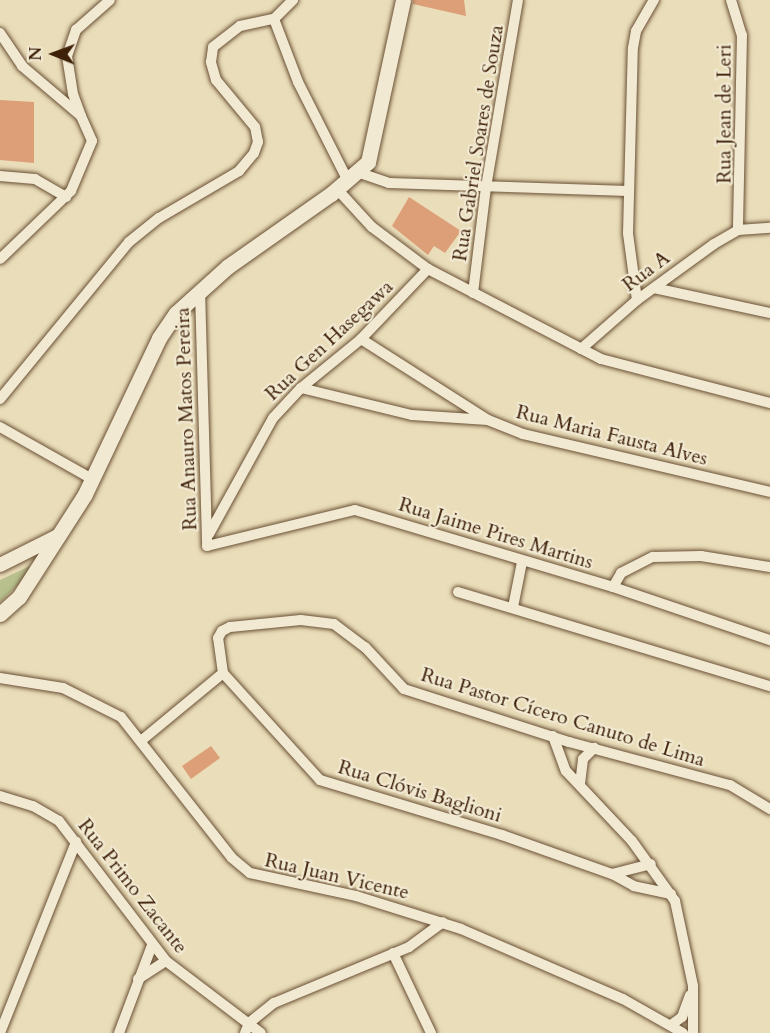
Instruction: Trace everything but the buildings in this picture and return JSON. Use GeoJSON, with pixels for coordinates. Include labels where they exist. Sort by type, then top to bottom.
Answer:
{"type":"FeatureCollection","features":[{"type":"Feature","properties":{"kind":"main road"},"geometry":{"type":"LineString","coordinates":[[0,614],[19,597],[60,535],[92,479],[159,338],[200,290],[347,181],[368,162],[403,0]]}},
{"type":"Feature","properties":{"kind":"street"},"geometry":{"type":"LineString","coordinates":[[0,259],[66,197],[80,174],[92,141],[73,94],[67,56],[76,30],[110,0]]}},
{"type":"Feature","properties":{"kind":"street"},"geometry":{"type":"LineString","coordinates":[[0,399],[129,242],[159,218],[239,171],[254,153],[258,142],[255,126],[216,80],[211,62],[213,47],[240,26],[274,18],[293,0]]}},
{"type":"Feature","properties":{"kind":"street","name":"Rua Gabriel Soares de Souza"},"geometry":{"type":"LineString","coordinates":[[473,292],[486,187],[518,0]]}},
{"type":"Feature","properties":{"kind":"street"},"geometry":{"type":"LineString","coordinates":[[637,300],[628,233],[633,48],[636,31],[654,0]]}},
{"type":"Feature","properties":{"kind":"street","name":"Rua Jean de Leri"},"geometry":{"type":"LineString","coordinates":[[731,0],[742,45],[738,230]]}},
{"type":"Feature","properties":{"kind":"street"},"geometry":{"type":"LineString","coordinates":[[274,18],[298,82],[372,227],[428,269],[581,349],[626,368],[770,403]]}},
{"type":"Feature","properties":{"kind":"street"},"geometry":{"type":"LineString","coordinates":[[0,33],[22,66],[81,116]]}},
{"type":"Feature","properties":{"kind":"street"},"geometry":{"type":"LineString","coordinates":[[0,176],[35,179],[66,197]]}},
{"type":"Feature","properties":{"kind":"street"},"geometry":{"type":"LineString","coordinates":[[347,181],[628,191]]}},
{"type":"Feature","properties":{"kind":"street"},"geometry":{"type":"LineString","coordinates":[[738,230],[770,228]]}},
{"type":"Feature","properties":{"kind":"street","name":"Rua A"},"geometry":{"type":"LineString","coordinates":[[581,349],[637,300],[738,230]]}},
{"type":"Feature","properties":{"kind":"street","name":"Rua Gen Hasegawa"},"geometry":{"type":"LineString","coordinates":[[208,541],[256,445],[273,418],[301,388],[361,339],[428,269]]}},
{"type":"Feature","properties":{"kind":"street"},"geometry":{"type":"LineString","coordinates":[[654,288],[770,313]]}},
{"type":"Feature","properties":{"kind":"street","name":"Rua Anauro Matos Pereira"},"geometry":{"type":"LineString","coordinates":[[200,290],[208,541]]}},
{"type":"Feature","properties":{"kind":"street","name":"Rua Maria Fausta Alves"},"geometry":{"type":"LineString","coordinates":[[361,339],[488,420],[565,446],[770,492]]}},
{"type":"Feature","properties":{"kind":"street"},"geometry":{"type":"LineString","coordinates":[[301,388],[412,415],[488,420]]}},
{"type":"Feature","properties":{"kind":"street"},"geometry":{"type":"LineString","coordinates":[[0,427],[92,479]]}},
{"type":"Feature","properties":{"kind":"street","name":"Rua Jaime Pires Martins"},"geometry":{"type":"LineString","coordinates":[[208,541],[355,510],[522,562],[613,587],[770,640]]}},
{"type":"Feature","properties":{"kind":"street"},"geometry":{"type":"LineString","coordinates":[[0,565],[60,535]]}},
{"type":"Feature","properties":{"kind":"street"},"geometry":{"type":"LineString","coordinates":[[613,587],[621,573],[653,557],[701,556],[770,567]]}},
{"type":"Feature","properties":{"kind":"street"},"geometry":{"type":"LineString","coordinates":[[513,607],[522,562]]}},
{"type":"Feature","properties":{"kind":"street"},"geometry":{"type":"LineString","coordinates":[[458,592],[770,686]]}},
{"type":"Feature","properties":{"kind":"street","name":"Rua Pastor Cícero Canuto de Lima"},"geometry":{"type":"LineString","coordinates":[[223,673],[218,638],[222,631],[230,627],[301,620],[334,624],[364,647],[404,689],[553,736],[730,785],[770,809]]}},
{"type":"Feature","properties":{"kind":"street","name":"Rua Juan Vicente"},"geometry":{"type":"LineString","coordinates":[[0,670],[16,678]]}},
{"type":"Feature","properties":{"kind":"street"},"geometry":{"type":"LineString","coordinates":[[142,740],[223,673]]}},
{"type":"Feature","properties":{"kind":"street","name":"Rua Clóvis Baglioni"},"geometry":{"type":"LineString","coordinates":[[223,673],[320,780],[502,835],[612,874],[634,886],[670,894]]}},
{"type":"Feature","properties":{"kind":"street","name":"Rua Juan Vicente"},"geometry":{"type":"LineString","coordinates":[[0,678],[16,678],[63,688],[100,704],[121,717],[142,740],[232,858],[250,873],[356,896],[443,922],[623,999],[683,1033]]}},
{"type":"Feature","properties":{"kind":"street"},"geometry":{"type":"LineString","coordinates":[[553,736],[562,764],[651,864],[670,894],[684,927],[693,986],[693,1033]]}},
{"type":"Feature","properties":{"kind":"street"},"geometry":{"type":"LineString","coordinates":[[580,783],[583,759],[594,748]]}},
{"type":"Feature","properties":{"kind":"street","name":"Rua Primo Zacante"},"geometry":{"type":"LineString","coordinates":[[0,796],[49,813],[76,842],[166,961],[247,1028],[261,1033]]}},
{"type":"Feature","properties":{"kind":"street"},"geometry":{"type":"LineString","coordinates":[[0,1033],[76,842]]}},
{"type":"Feature","properties":{"kind":"street"},"geometry":{"type":"LineString","coordinates":[[612,874],[651,864]]}},
{"type":"Feature","properties":{"kind":"street"},"geometry":{"type":"LineString","coordinates":[[247,1028],[283,999],[409,947],[443,922]]}},
{"type":"Feature","properties":{"kind":"street"},"geometry":{"type":"LineString","coordinates":[[119,1033],[152,945]]}},
{"type":"Feature","properties":{"kind":"street"},"geometry":{"type":"LineString","coordinates":[[393,953],[431,1033]]}},
{"type":"Feature","properties":{"kind":"street"},"geometry":{"type":"LineString","coordinates":[[138,979],[166,961]]}},
{"type":"Feature","properties":{"kind":"street"},"geometry":{"type":"LineString","coordinates":[[671,1025],[682,1017],[693,986]]}},
{"type":"Feature","properties":{"kind":"green space"},"geometry":{"type":"Polygon","coordinates":[[[30,566],[29,574],[0,602],[0,580],[30,566]]]}}]}
